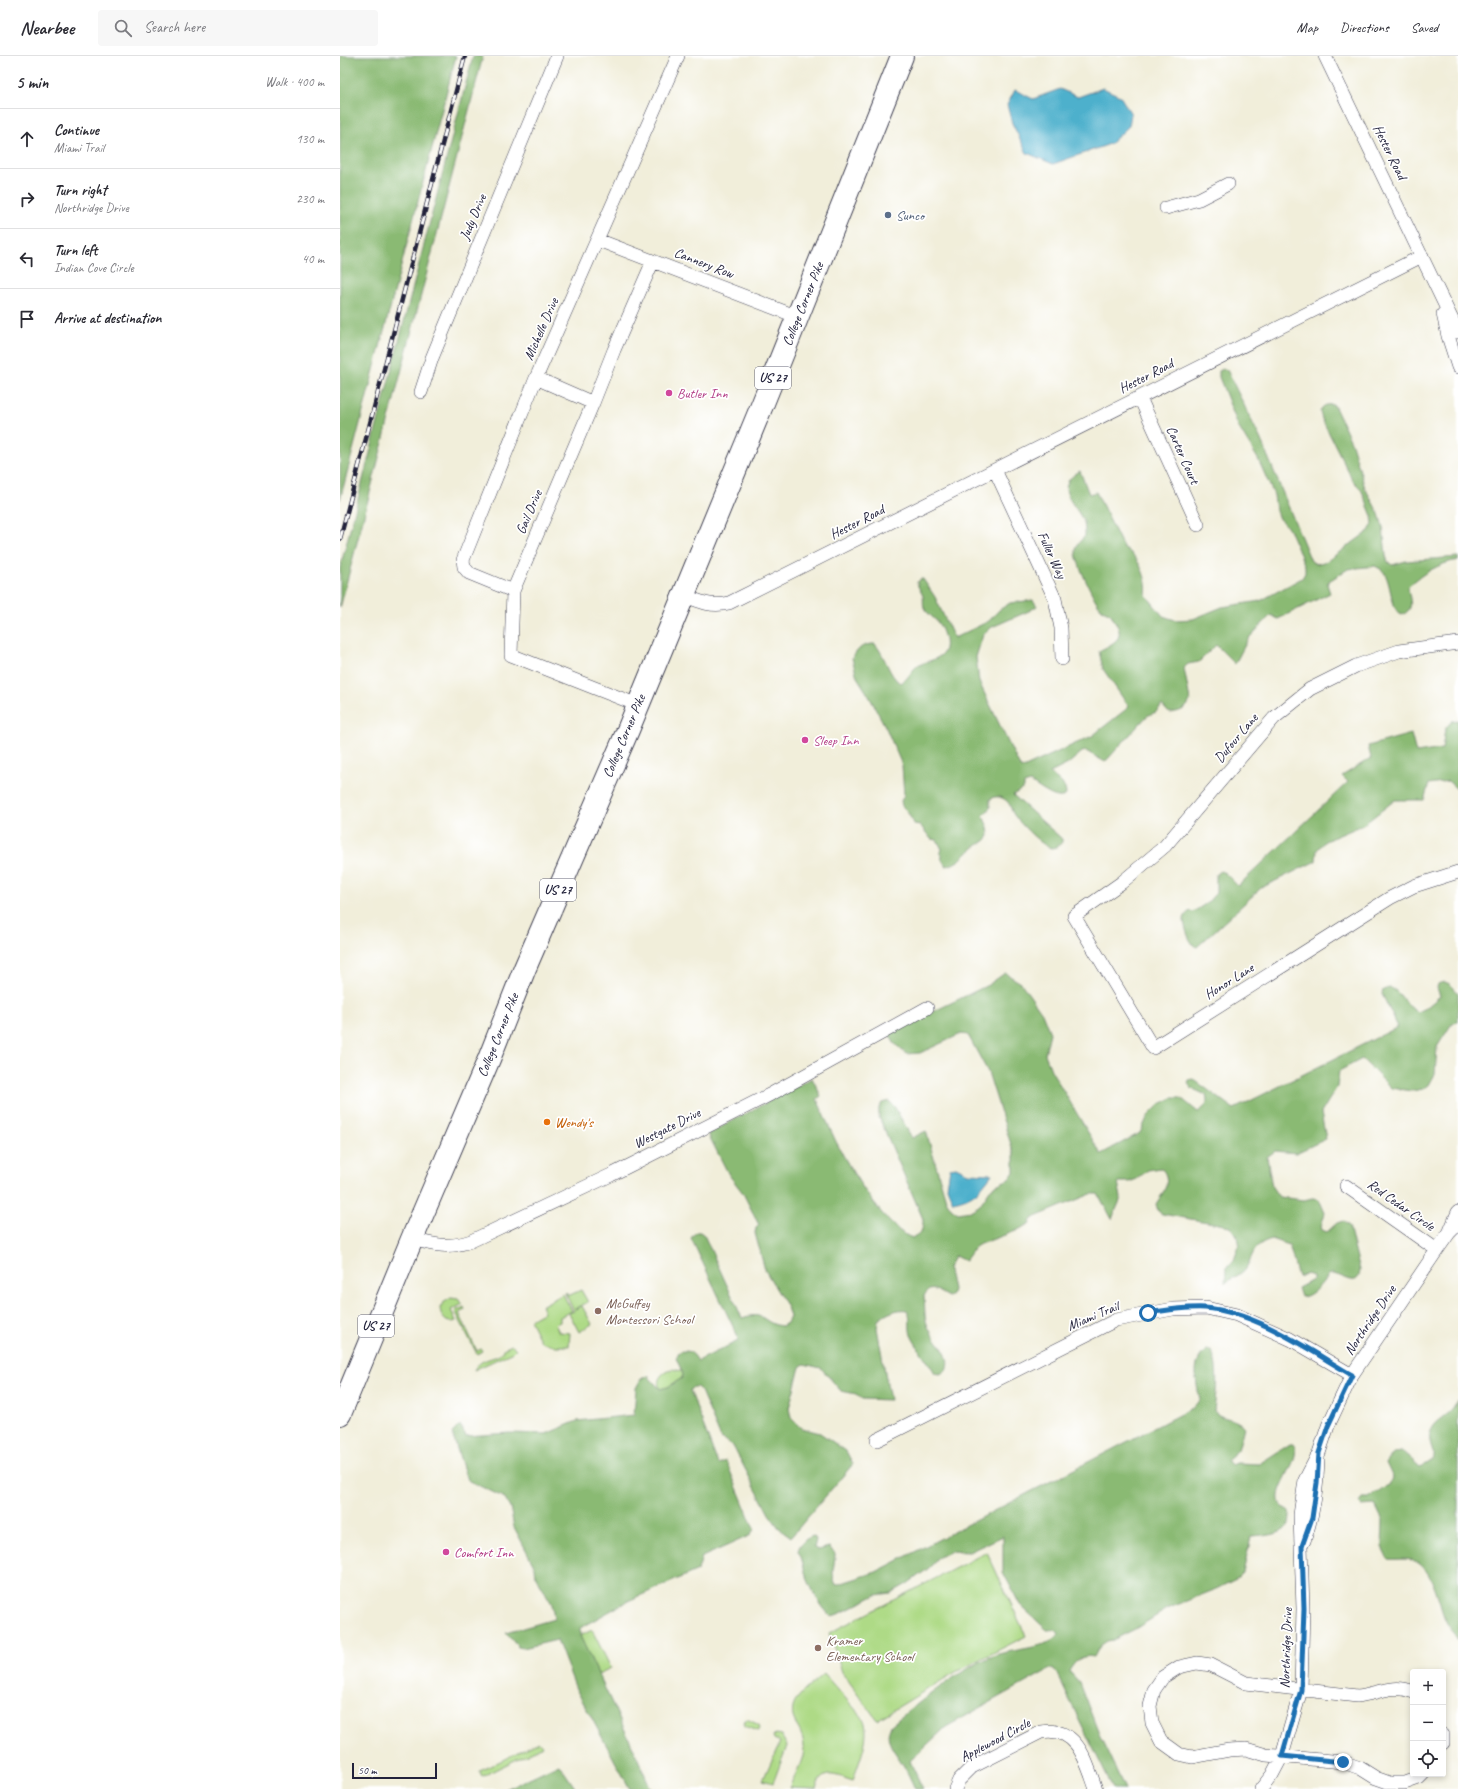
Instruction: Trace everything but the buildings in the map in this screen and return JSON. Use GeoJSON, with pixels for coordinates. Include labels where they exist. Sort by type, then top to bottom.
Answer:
{"type":"FeatureCollection","features":[{"type":"Feature","properties":{"kind":"highway","name":"College Corner Pike"},"geometry":{"type":"LineString","coordinates":[[340,1414],[412,1239],[489,1059],[524,969],[638,705],[798,317],[902,56]]}},
{"type":"Feature","properties":{"kind":"street","name":"Judy Drive"},"geometry":{"type":"LineString","coordinates":[[421,392],[432,358],[557,56]]}},
{"type":"Feature","properties":{"kind":"street","name":"Michelle Drive"},"geometry":{"type":"LineString","coordinates":[[513,591],[469,573],[464,567],[463,560],[536,378],[678,56]]}},
{"type":"Feature","properties":{"kind":"street","name":"Hester Road"},"geometry":{"type":"LineString","coordinates":[[683,596],[706,605],[718,606],[729,603],[1422,256],[1325,56]]}},
{"type":"Feature","properties":{"kind":"street"},"geometry":{"type":"LineString","coordinates":[[1166,208],[1199,199],[1228,184]]}},
{"type":"Feature","properties":{"kind":"street","name":"Cannery Row"},"geometry":{"type":"LineString","coordinates":[[598,240],[798,317]]}},
{"type":"Feature","properties":{"kind":"street"},"geometry":{"type":"LineString","coordinates":[[1422,256],[1458,332]]}},
{"type":"Feature","properties":{"kind":"street","name":"Gail Drive"},"geometry":{"type":"LineString","coordinates":[[638,705],[510,655],[513,591],[653,261]]}},
{"type":"Feature","properties":{"kind":"street"},"geometry":{"type":"LineString","coordinates":[[1440,296],[1448,336],[1458,367]]}},
{"type":"Feature","properties":{"kind":"street"},"geometry":{"type":"LineString","coordinates":[[536,378],[593,403]]}},
{"type":"Feature","properties":{"kind":"street","name":"Carter Court"},"geometry":{"type":"LineString","coordinates":[[1140,398],[1198,525]]}},
{"type":"Feature","properties":{"kind":"street","name":"Fuller Way"},"geometry":{"type":"LineString","coordinates":[[995,470],[1055,600],[1061,628],[1062,659]]}},
{"type":"Feature","properties":{"kind":"street","name":"Dufour Lane"},"geometry":{"type":"LineString","coordinates":[[1074,916],[1121,883],[1165,846],[1274,718],[1310,689],[1356,666],[1399,652],[1458,643]]}},
{"type":"Feature","properties":{"kind":"street","name":"Honor Lane"},"geometry":{"type":"LineString","coordinates":[[1074,916],[1153,1048],[1390,898],[1414,886],[1458,872]]}},
{"type":"Feature","properties":{"kind":"street","name":"Westgate Drive"},"geometry":{"type":"LineString","coordinates":[[412,1239],[444,1246],[453,1246],[470,1242],[596,1182],[772,1093],[927,1008]]}},
{"type":"Feature","properties":{"kind":"street","name":"Red Cedar Circle"},"geometry":{"type":"LineString","coordinates":[[1346,1186],[1437,1250]]}},
{"type":"Feature","properties":{"kind":"street","name":"Northridge Drive"},"geometry":{"type":"LineString","coordinates":[[1261,1789],[1272,1775],[1282,1756],[1301,1690],[1304,1609],[1300,1515],[1305,1480],[1319,1453],[1328,1426],[1352,1375],[1437,1250],[1454,1229],[1458,1212]]}},
{"type":"Feature","properties":{"kind":"street","name":"Miami Trail"},"geometry":{"type":"LineString","coordinates":[[877,1440],[1116,1320],[1173,1309],[1206,1308],[1237,1314],[1290,1339],[1352,1375]]}},
{"type":"Feature","properties":{"kind":"street"},"geometry":{"type":"LineString","coordinates":[[1410,1690],[1405,1688],[1390,1689],[1369,1695],[1357,1696],[1246,1683],[1211,1665],[1197,1663],[1179,1667],[1163,1677],[1154,1690],[1150,1706],[1152,1723],[1162,1741],[1179,1754],[1192,1757],[1229,1750],[1246,1749],[1266,1755],[1343,1762],[1360,1768],[1376,1778],[1390,1783],[1405,1783],[1420,1777]]}},
{"type":"Feature","properties":{"kind":"street","name":"Applewood Circle"},"geometry":{"type":"LineString","coordinates":[[955,1789],[958,1780],[972,1767],[1041,1732],[1050,1730],[1062,1733],[1078,1746],[1086,1761],[1096,1789]]}},
{"type":"Feature","properties":{"kind":"green space"},"geometry":{"type":"Polygon","coordinates":[[[340,56],[456,56],[340,500],[340,56]]]}},
{"type":"Feature","properties":{"kind":"green space"},"geometry":{"type":"Polygon","coordinates":[[[473,56],[483,56],[340,608],[340,568],[473,56]]]}},
{"type":"Feature","properties":{"kind":"green space"},"geometry":{"type":"Polygon","coordinates":[[[1223,369],[1227,370],[1261,440],[1311,561],[1316,564],[1327,561],[1369,531],[1373,524],[1372,516],[1361,489],[1353,481],[1322,419],[1320,411],[1326,405],[1334,405],[1352,444],[1365,488],[1379,514],[1383,527],[1388,562],[1392,565],[1406,561],[1458,557],[1458,560],[1451,561],[1431,570],[1408,587],[1411,603],[1409,610],[1402,615],[1395,608],[1386,576],[1382,570],[1375,566],[1348,569],[1329,581],[1327,584],[1330,593],[1278,619],[1271,615],[1248,639],[1235,664],[1216,645],[1199,662],[1188,664],[1184,668],[1190,700],[1185,708],[1169,713],[1162,705],[1156,712],[1147,716],[1105,762],[1086,751],[1082,752],[1068,764],[1050,773],[1061,782],[1066,791],[1066,795],[1062,797],[1053,796],[1030,782],[1024,784],[1024,788],[1013,795],[1062,839],[1062,842],[1059,845],[1052,848],[1043,844],[1017,819],[1007,801],[994,797],[990,799],[990,808],[983,816],[988,827],[989,836],[985,841],[974,847],[957,862],[946,866],[942,860],[942,849],[937,840],[931,839],[920,825],[914,824],[907,811],[902,806],[901,801],[904,795],[902,765],[886,728],[857,677],[852,658],[861,647],[875,644],[893,676],[900,683],[905,680],[917,666],[937,658],[943,653],[945,649],[945,641],[943,632],[938,622],[925,609],[923,596],[917,584],[920,579],[923,579],[935,597],[954,638],[989,621],[999,610],[1010,603],[1033,600],[1037,606],[992,627],[983,635],[976,657],[979,682],[1021,769],[1092,736],[1129,707],[1103,669],[1099,651],[1117,640],[1119,636],[1118,627],[1110,613],[1102,609],[1095,600],[1077,557],[1076,550],[1080,541],[1085,536],[1084,523],[1066,490],[1067,484],[1071,477],[1080,471],[1089,494],[1096,492],[1123,547],[1138,561],[1146,582],[1146,595],[1163,616],[1175,620],[1193,619],[1222,607],[1260,601],[1302,578],[1305,573],[1305,566],[1288,527],[1279,519],[1276,511],[1274,495],[1258,459],[1239,428],[1219,377],[1219,371],[1223,369]]]}},
{"type":"Feature","properties":{"kind":"green space"},"geometry":{"type":"Polygon","coordinates":[[[1458,720],[1458,790],[1448,781],[1429,784],[1424,800],[1395,800],[1363,825],[1325,841],[1317,850],[1316,861],[1261,888],[1197,947],[1194,946],[1186,931],[1184,918],[1190,911],[1193,912],[1207,903],[1216,893],[1216,874],[1220,871],[1225,873],[1238,886],[1348,782],[1342,776],[1371,758],[1368,746],[1411,734],[1416,753],[1442,749],[1445,729],[1452,721],[1458,720]]]}},
{"type":"Feature","properties":{"kind":"green space"},"geometry":{"type":"Polygon","coordinates":[[[1005,973],[1021,983],[1042,1013],[1050,1033],[1045,1054],[1051,1070],[1101,1154],[1140,1133],[1148,1116],[1160,1104],[1172,1098],[1181,1098],[1198,1112],[1203,1108],[1207,1103],[1206,1095],[1191,1088],[1188,1083],[1189,1080],[1193,1079],[1234,1109],[1398,1027],[1382,994],[1383,990],[1385,989],[1392,988],[1410,1007],[1418,1012],[1426,1008],[1440,996],[1437,988],[1438,984],[1444,982],[1447,983],[1458,993],[1458,1021],[1451,1025],[1437,1047],[1435,1074],[1429,1085],[1423,1089],[1412,1091],[1391,1088],[1362,1059],[1339,1071],[1337,1087],[1321,1113],[1326,1139],[1296,1153],[1275,1151],[1267,1157],[1272,1187],[1279,1197],[1304,1200],[1312,1198],[1319,1199],[1325,1213],[1321,1226],[1322,1230],[1327,1232],[1337,1223],[1343,1221],[1349,1226],[1360,1270],[1357,1279],[1349,1280],[1335,1274],[1330,1274],[1314,1292],[1301,1297],[1298,1288],[1313,1280],[1313,1276],[1307,1274],[1298,1277],[1289,1245],[1272,1239],[1261,1244],[1255,1250],[1246,1268],[1225,1283],[1226,1269],[1234,1260],[1239,1246],[1237,1237],[1230,1226],[1162,1214],[1158,1211],[1156,1204],[1164,1191],[1167,1182],[1165,1173],[1161,1168],[1148,1170],[1137,1179],[1129,1182],[1118,1182],[1121,1198],[1112,1219],[1098,1194],[1091,1194],[1035,1217],[1029,1224],[1016,1231],[975,1247],[965,1261],[955,1256],[948,1267],[953,1289],[952,1295],[949,1297],[936,1290],[929,1290],[926,1292],[924,1296],[926,1321],[930,1330],[945,1352],[948,1364],[946,1371],[940,1374],[935,1373],[916,1345],[911,1335],[910,1319],[907,1310],[892,1312],[878,1320],[877,1328],[890,1400],[862,1399],[856,1394],[841,1391],[821,1368],[804,1364],[800,1367],[789,1408],[791,1418],[801,1428],[820,1433],[846,1451],[853,1464],[791,1537],[779,1528],[769,1514],[733,1446],[721,1438],[701,1391],[697,1387],[693,1387],[690,1390],[718,1464],[726,1461],[754,1529],[751,1535],[702,1557],[698,1570],[628,1601],[580,1628],[580,1636],[632,1745],[651,1789],[630,1789],[576,1689],[557,1640],[523,1648],[518,1647],[506,1633],[554,1619],[552,1604],[536,1577],[535,1567],[514,1527],[510,1507],[505,1498],[467,1480],[452,1433],[460,1425],[466,1436],[509,1433],[546,1434],[577,1421],[634,1415],[636,1388],[641,1379],[648,1376],[660,1389],[668,1387],[682,1378],[683,1374],[676,1358],[679,1352],[688,1351],[698,1361],[738,1341],[737,1335],[691,1238],[696,1232],[700,1232],[704,1235],[742,1318],[760,1316],[776,1325],[782,1326],[787,1323],[790,1317],[787,1307],[765,1270],[755,1233],[756,1228],[759,1225],[743,1193],[729,1175],[708,1134],[812,1078],[821,1096],[817,1099],[848,1165],[883,1215],[904,1234],[913,1238],[918,1235],[922,1228],[923,1219],[879,1117],[879,1108],[882,1103],[889,1101],[894,1106],[912,1138],[926,1131],[946,1200],[951,1208],[958,1213],[970,1211],[979,1206],[992,1187],[1009,1179],[1014,1172],[1014,1154],[988,1072],[968,1035],[961,1034],[920,1053],[906,1054],[894,1043],[889,1033],[988,985],[1005,973]]]}},
{"type":"Feature","properties":{"kind":"green space"},"geometry":{"type":"Polygon","coordinates":[[[581,1290],[588,1302],[575,1309],[582,1306],[592,1324],[579,1332],[569,1313],[574,1311],[565,1293],[566,1292],[568,1296],[581,1290]]]}},
{"type":"Feature","properties":{"kind":"green space"},"geometry":{"type":"Polygon","coordinates":[[[563,1294],[572,1311],[560,1317],[560,1322],[555,1324],[559,1332],[570,1333],[569,1346],[556,1346],[541,1342],[530,1320],[544,1312],[541,1306],[563,1294]]]}},
{"type":"Feature","properties":{"kind":"green space"},"geometry":{"type":"Polygon","coordinates":[[[451,1298],[458,1299],[463,1304],[451,1310],[456,1321],[449,1322],[443,1317],[440,1308],[443,1303],[451,1298]]]}},
{"type":"Feature","properties":{"kind":"green space"},"geometry":{"type":"Polygon","coordinates":[[[464,1307],[465,1310],[459,1313],[477,1351],[481,1349],[482,1351],[477,1354],[455,1311],[464,1307]]]}},
{"type":"Feature","properties":{"kind":"green space"},"geometry":{"type":"Polygon","coordinates":[[[512,1345],[516,1349],[513,1352],[474,1370],[477,1365],[499,1355],[502,1353],[503,1349],[512,1345]]]}},
{"type":"Feature","properties":{"kind":"green space"},"geometry":{"type":"Polygon","coordinates":[[[1207,1350],[1211,1350],[1216,1364],[1217,1380],[1214,1411],[1221,1416],[1241,1424],[1244,1427],[1238,1450],[1227,1460],[1231,1465],[1237,1463],[1259,1464],[1290,1444],[1293,1444],[1295,1450],[1294,1458],[1282,1484],[1279,1500],[1282,1506],[1290,1511],[1289,1524],[1282,1531],[1277,1533],[1266,1536],[1251,1537],[1243,1573],[1238,1578],[1214,1590],[1169,1608],[1135,1629],[1113,1640],[1107,1641],[1100,1646],[1094,1657],[1082,1657],[1069,1671],[1079,1682],[1099,1734],[1125,1789],[1113,1789],[1055,1670],[1052,1668],[946,1727],[910,1761],[923,1789],[915,1789],[906,1769],[890,1745],[888,1735],[891,1725],[943,1685],[971,1666],[999,1654],[1040,1645],[1054,1639],[1059,1634],[1056,1630],[1047,1630],[1020,1605],[1003,1572],[1003,1536],[969,1552],[950,1551],[939,1557],[929,1568],[907,1584],[891,1593],[876,1595],[839,1614],[831,1616],[816,1597],[810,1586],[798,1551],[800,1546],[806,1539],[814,1536],[816,1540],[814,1548],[818,1550],[829,1547],[835,1553],[833,1573],[836,1585],[876,1572],[1194,1407],[1200,1399],[1196,1380],[1197,1366],[1202,1354],[1207,1350]]]}},
{"type":"Feature","properties":{"kind":"green space"},"geometry":{"type":"Polygon","coordinates":[[[673,1369],[681,1371],[683,1374],[682,1378],[668,1387],[660,1389],[659,1379],[663,1374],[673,1369]]]}},
{"type":"Feature","properties":{"kind":"green space"},"geometry":{"type":"Polygon","coordinates":[[[1458,1400],[1458,1640],[1446,1622],[1434,1585],[1425,1569],[1412,1560],[1388,1559],[1382,1547],[1383,1521],[1375,1505],[1362,1506],[1359,1502],[1362,1498],[1369,1498],[1374,1493],[1389,1486],[1393,1478],[1386,1463],[1393,1454],[1403,1452],[1420,1467],[1432,1460],[1433,1451],[1430,1441],[1431,1431],[1437,1422],[1452,1410],[1458,1400]]]}},
{"type":"Feature","properties":{"kind":"green space"},"geometry":{"type":"Polygon","coordinates":[[[987,1552],[1026,1636],[954,1673],[877,1720],[842,1672],[829,1633],[987,1552]]]}},
{"type":"Feature","properties":{"kind":"green space"},"geometry":{"type":"Polygon","coordinates":[[[592,1630],[611,1668],[598,1674],[580,1636],[592,1630]]]}},
{"type":"Feature","properties":{"kind":"green space"},"geometry":{"type":"Polygon","coordinates":[[[824,1674],[863,1718],[866,1733],[861,1758],[853,1781],[826,1775],[819,1782],[816,1789],[789,1788],[801,1763],[804,1752],[804,1743],[795,1722],[793,1707],[800,1695],[824,1674]]]}},
{"type":"Feature","properties":{"kind":"green space"},"geometry":{"type":"Polygon","coordinates":[[[747,1719],[759,1725],[760,1729],[757,1731],[744,1726],[743,1722],[747,1719]]]}},
{"type":"Feature","properties":{"kind":"green space"},"geometry":{"type":"Polygon","coordinates":[[[775,1734],[781,1735],[787,1746],[773,1783],[763,1780],[780,1742],[774,1739],[773,1736],[775,1734]]]}},
{"type":"Feature","properties":{"kind":"green space"},"geometry":{"type":"Polygon","coordinates":[[[539,1742],[542,1745],[541,1747],[483,1776],[481,1775],[480,1771],[539,1742]]]}},
{"type":"Feature","properties":{"kind":"green space"},"geometry":{"type":"Polygon","coordinates":[[[559,1764],[576,1789],[506,1789],[559,1764]]]}},
{"type":"Feature","properties":{"kind":"water"},"geometry":{"type":"Polygon","coordinates":[[[1103,88],[1120,96],[1131,114],[1129,126],[1110,144],[1053,164],[1027,153],[1012,123],[1007,105],[1015,90],[1033,99],[1060,89],[1078,97],[1103,88]]]}},
{"type":"Feature","properties":{"kind":"water"},"geometry":{"type":"Polygon","coordinates":[[[956,1167],[968,1173],[992,1174],[984,1185],[971,1196],[953,1202],[947,1187],[950,1168],[956,1167]]]}},
{"type":"Feature","properties":{"kind":"railway"},"geometry":{"type":"LineString","coordinates":[[340,539],[465,56]]}},
{"type":"Feature","properties":{"kind":"place","name":"Sunco"},"geometry":{"type":"Point","coordinates":[888,215]}},
{"type":"Feature","properties":{"kind":"place","name":"Butler Inn"},"geometry":{"type":"Point","coordinates":[669,393]}},
{"type":"Feature","properties":{"kind":"place","name":"Sleep Inn"},"geometry":{"type":"Point","coordinates":[805,740]}},
{"type":"Feature","properties":{"kind":"place","name":"Wendy's"},"geometry":{"type":"Point","coordinates":[547,1122]}},
{"type":"Feature","properties":{"kind":"place","name":"McGuffey Montessori School"},"geometry":{"type":"Point","coordinates":[598,1311]}},
{"type":"Feature","properties":{"kind":"place","name":"Comfort Inn"},"geometry":{"type":"Point","coordinates":[446,1552]}},
{"type":"Feature","properties":{"kind":"place","name":"Kramer Elementary School"},"geometry":{"type":"Point","coordinates":[818,1648]}},
{"type":"Feature","properties":{"kind":"route"},"geometry":{"type":"LineString","coordinates":[[1148,1313],[1173,1309],[1206,1308],[1237,1314],[1290,1339],[1352,1375],[1328,1426],[1319,1453],[1317,1483],[1312,1518],[1302,1546],[1304,1609],[1301,1690],[1294,1720],[1282,1756],[1343,1762]]}}]}
